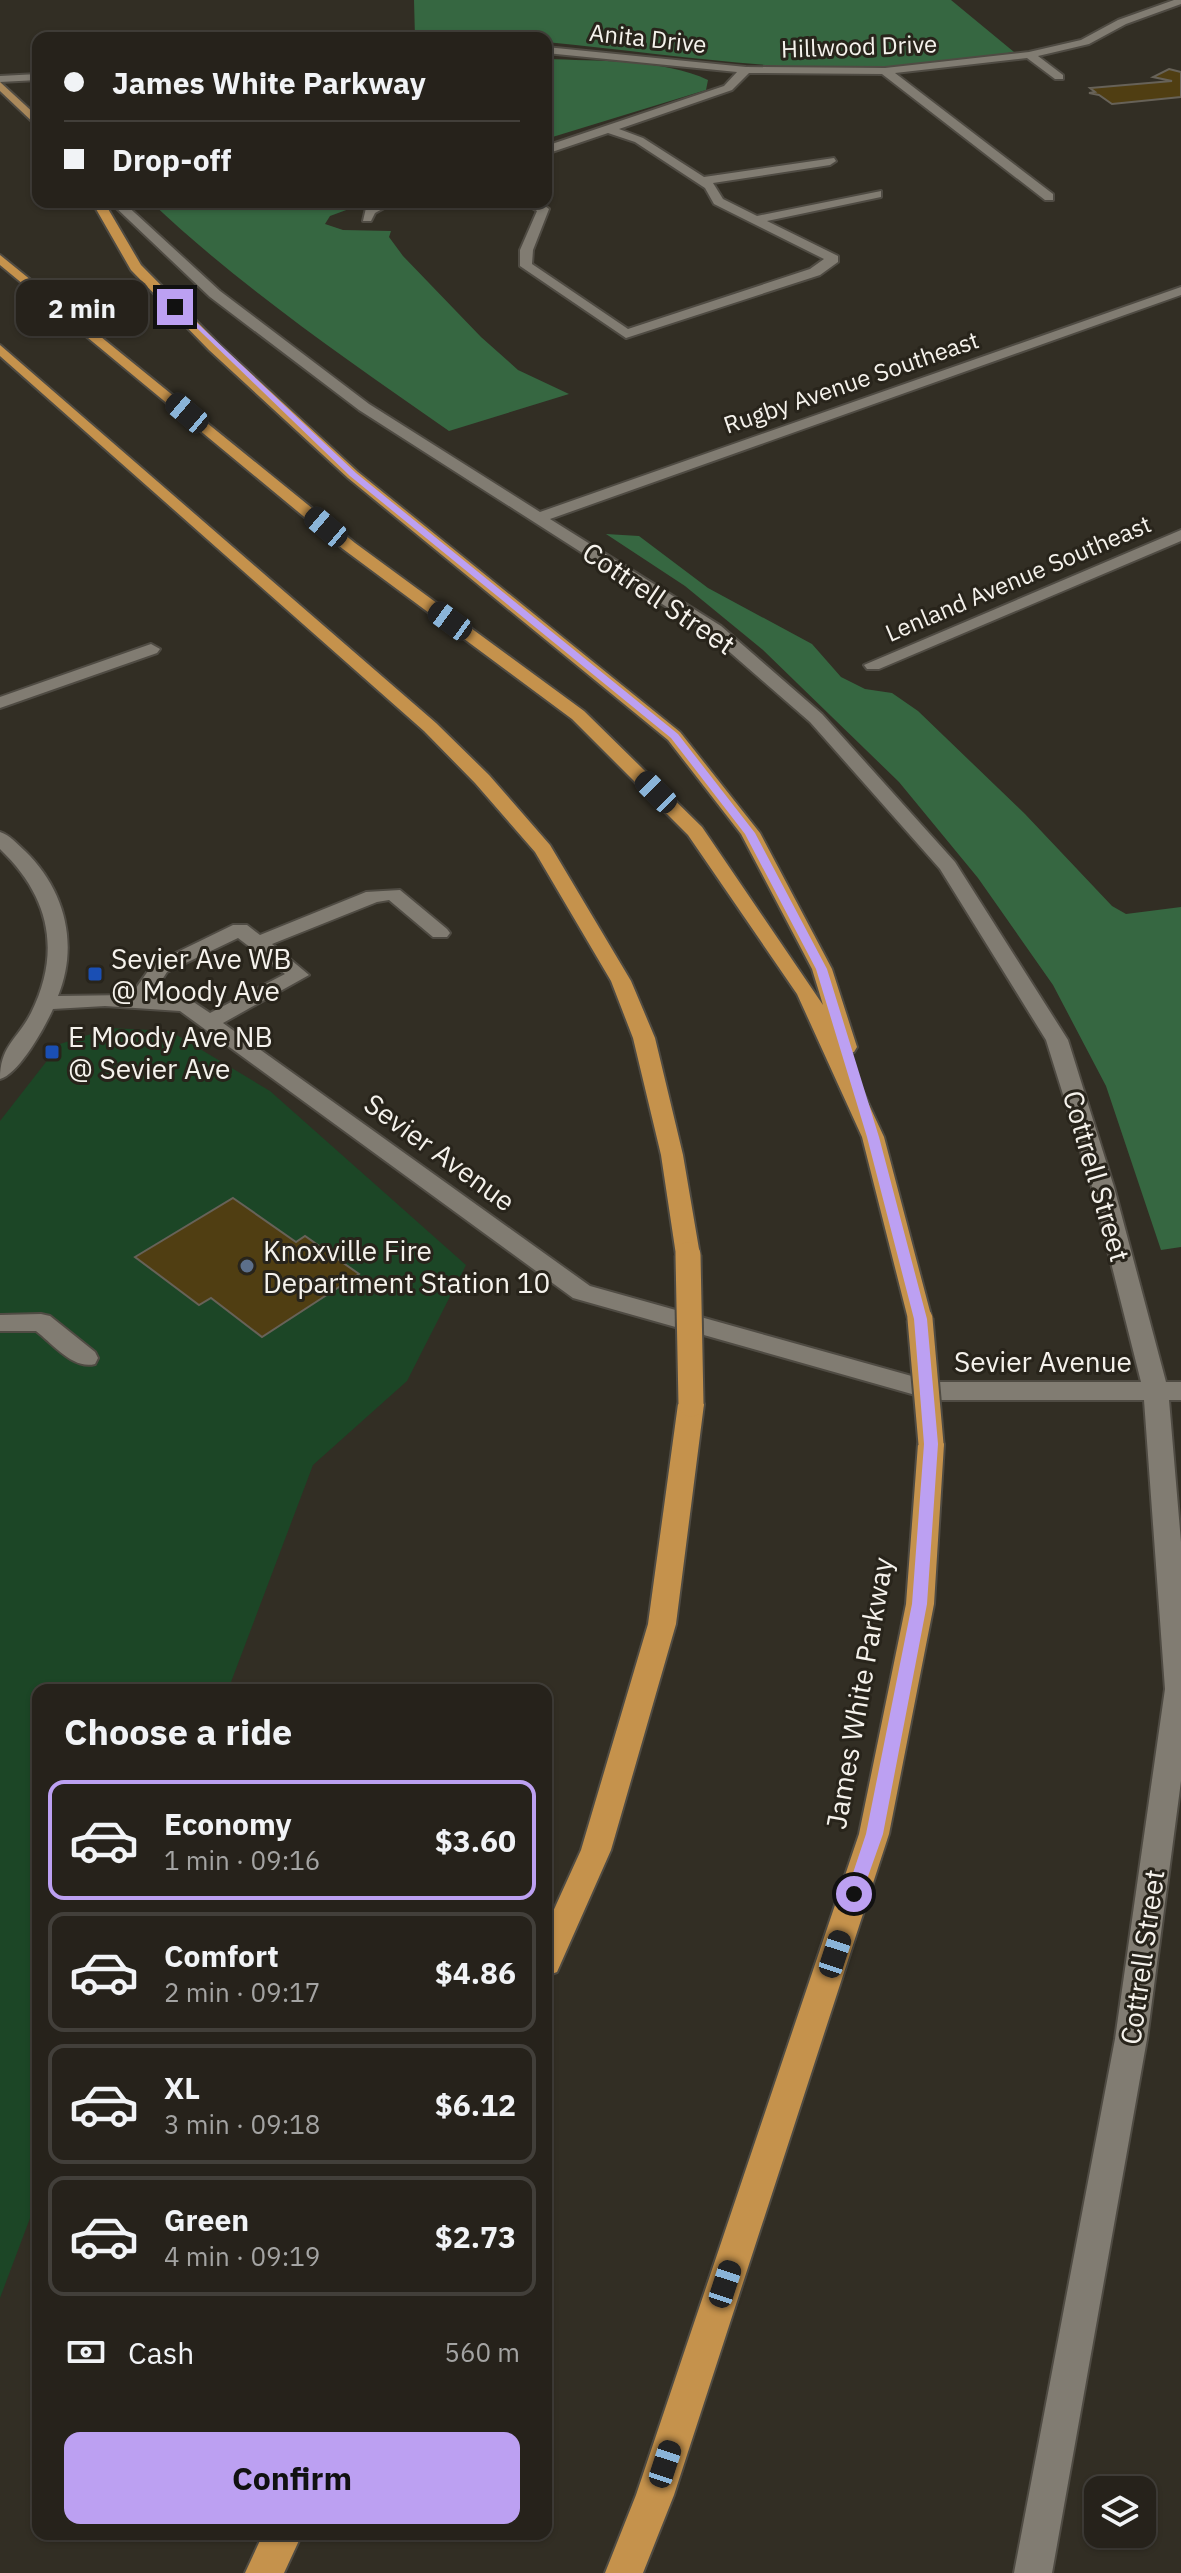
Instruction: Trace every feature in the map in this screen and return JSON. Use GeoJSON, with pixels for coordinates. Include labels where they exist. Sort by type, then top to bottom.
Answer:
{"type":"FeatureCollection","features":[{"type":"Feature","properties":{"kind":"highway"},"geometry":{"type":"LineString","coordinates":[[102,208],[136,267],[214,347],[353,475],[674,736],[750,833],[822,969],[873,1137]]}},
{"type":"Feature","properties":{"kind":"highway","name":"James White Parkway"},"geometry":{"type":"LineString","coordinates":[[0,259],[349,546],[578,715],[695,831],[807,994],[873,1137],[920,1319],[931,1444],[920,1604],[874,1834],[655,2495],[624,2573]]}},
{"type":"Feature","properties":{"kind":"highway"},"geometry":{"type":"LineString","coordinates":[[0,349],[430,727],[482,779],[543,849],[621,981],[644,1038],[672,1155],[688,1255],[691,1404],[662,1624],[596,1850],[552,1949]]}},
{"type":"Feature","properties":{"kind":"highway"},"geometry":{"type":"LineString","coordinates":[[0,370],[73,413]]}},
{"type":"Feature","properties":{"kind":"highway"},"geometry":{"type":"LineString","coordinates":[[264,2573],[280,2540]]}},
{"type":"Feature","properties":{"kind":"main road"},"geometry":{"type":"LineString","coordinates":[[0,85],[32,118]]}},
{"type":"Feature","properties":{"kind":"street","name":"Hillwood Drive"},"geometry":{"type":"LineString","coordinates":[[552,148],[728,88],[746,70],[885,71],[1029,55],[1085,42],[1133,17],[1181,1]]}},
{"type":"Feature","properties":{"kind":"street","name":"Anita Drive"},"geometry":{"type":"LineString","coordinates":[[552,51],[746,70]]}},
{"type":"Feature","properties":{"kind":"street"},"geometry":{"type":"LineString","coordinates":[[1029,55],[1059,77]]}},
{"type":"Feature","properties":{"kind":"street"},"geometry":{"type":"LineString","coordinates":[[0,69],[32,67]]}},
{"type":"Feature","properties":{"kind":"street"},"geometry":{"type":"LineString","coordinates":[[885,71],[1049,197]]}},
{"type":"Feature","properties":{"kind":"street"},"geometry":{"type":"LineString","coordinates":[[0,79],[32,77]]}},
{"type":"Feature","properties":{"kind":"street"},"geometry":{"type":"LineString","coordinates":[[541,208],[543,220],[529,241],[526,266],[626,334],[815,272],[833,259],[718,201],[710,186],[639,140],[608,129]]}},
{"type":"Feature","properties":{"kind":"street"},"geometry":{"type":"LineString","coordinates":[[702,181],[830,161]]}},
{"type":"Feature","properties":{"kind":"street"},"geometry":{"type":"LineString","coordinates":[[755,220],[877,194]]}},
{"type":"Feature","properties":{"kind":"street","name":"Cottrell Street"},"geometry":{"type":"LineString","coordinates":[[122,208],[215,294],[364,407],[715,630],[816,718],[948,866],[1057,1040],[1168,1391],[1179,1689],[1131,2039],[1033,2573]]}},
{"type":"Feature","properties":{"kind":"street"},"geometry":{"type":"LineString","coordinates":[[367,218],[370,211],[376,208]]}},
{"type":"Feature","properties":{"kind":"street","name":"Rugby Avenue Southeast"},"geometry":{"type":"LineString","coordinates":[[537,518],[1181,291]]}},
{"type":"Feature","properties":{"kind":"street","name":"Lenland Avenue Southeast"},"geometry":{"type":"LineString","coordinates":[[873,665],[1181,535]]}},
{"type":"Feature","properties":{"kind":"street"},"geometry":{"type":"LineString","coordinates":[[0,703],[151,649]]}},
{"type":"Feature","properties":{"kind":"street"},"geometry":{"type":"LineString","coordinates":[[0,838],[26,859],[51,900],[60,937],[56,970],[47,1003],[0,1072]]}},
{"type":"Feature","properties":{"kind":"street"},"geometry":{"type":"LineString","coordinates":[[258,943],[373,896],[393,894],[440,933]]}},
{"type":"Feature","properties":{"kind":"street"},"geometry":{"type":"LineString","coordinates":[[137,1002],[160,968],[240,929],[299,975],[209,1022]]}},
{"type":"Feature","properties":{"kind":"street","name":"Sevier Avenue"},"geometry":{"type":"LineString","coordinates":[[47,1003],[185,1005],[582,1292],[933,1391],[1168,1391]]}},
{"type":"Feature","properties":{"kind":"street"},"geometry":{"type":"LineString","coordinates":[[0,1323],[41,1322],[86,1358]]}},
{"type":"Feature","properties":{"kind":"green space"},"geometry":{"type":"Polygon","coordinates":[[[414,0],[951,0],[1014,52],[905,66],[822,68],[764,65],[552,43],[552,32],[415,32],[414,0]]]}},
{"type":"Feature","properties":{"kind":"green space"},"geometry":{"type":"Polygon","coordinates":[[[552,59],[671,68],[708,80],[706,90],[552,137],[552,59]]]}},
{"type":"Feature","properties":{"kind":"green space"},"geometry":{"type":"Polygon","coordinates":[[[158,208],[352,208],[330,216],[325,224],[343,230],[391,231],[389,237],[403,256],[481,337],[518,370],[569,394],[449,431],[333,350],[158,208]]]}},
{"type":"Feature","properties":{"kind":"green space"},"geometry":{"type":"Polygon","coordinates":[[[606,534],[639,536],[708,588],[812,644],[841,677],[865,689],[892,693],[918,711],[1025,814],[1112,906],[1126,914],[1181,907],[1181,1247],[1161,1250],[1106,1086],[1053,985],[978,878],[899,782],[763,650],[685,586],[606,534]]]}},
{"type":"Feature","properties":{"kind":"green space"},"geometry":{"type":"Polygon","coordinates":[[[110,1028],[170,1031],[270,1091],[466,1265],[407,1381],[313,1465],[230,1684],[32,1684],[32,2213],[0,2298],[0,1121],[60,1044],[110,1028]]]}},
{"type":"Feature","properties":{"kind":"building"},"geometry":{"type":"Polygon","coordinates":[[[1169,69],[1181,72],[1181,97],[1112,104],[1099,95],[1089,93],[1095,92],[1090,88],[1172,81],[1153,77],[1169,69]]]}},
{"type":"Feature","properties":{"kind":"building","name":"Knoxville Fire Department Station 10"},"geometry":{"type":"Polygon","coordinates":[[[233,1198],[296,1242],[305,1236],[359,1274],[262,1337],[211,1298],[199,1305],[135,1257],[233,1198]]]}},
{"type":"Feature","properties":{"kind":"place","name":"Sevier Ave WB @ Moody Ave"},"geometry":{"type":"Point","coordinates":[95,974]}},
{"type":"Feature","properties":{"kind":"place","name":"E Moody Ave NB @ Sevier Ave"},"geometry":{"type":"Point","coordinates":[52,1052]}},
{"type":"Feature","properties":{"kind":"place","name":"Knoxville Fire Department Station 10"},"geometry":{"type":"Point","coordinates":[247,1266]}},
{"type":"Feature","properties":{"kind":"route"},"geometry":{"type":"LineString","coordinates":[[175,307],[353,475],[674,736],[750,833],[822,969],[873,1137],[920,1319],[931,1444],[920,1604],[874,1834],[854,1894]]}}]}
